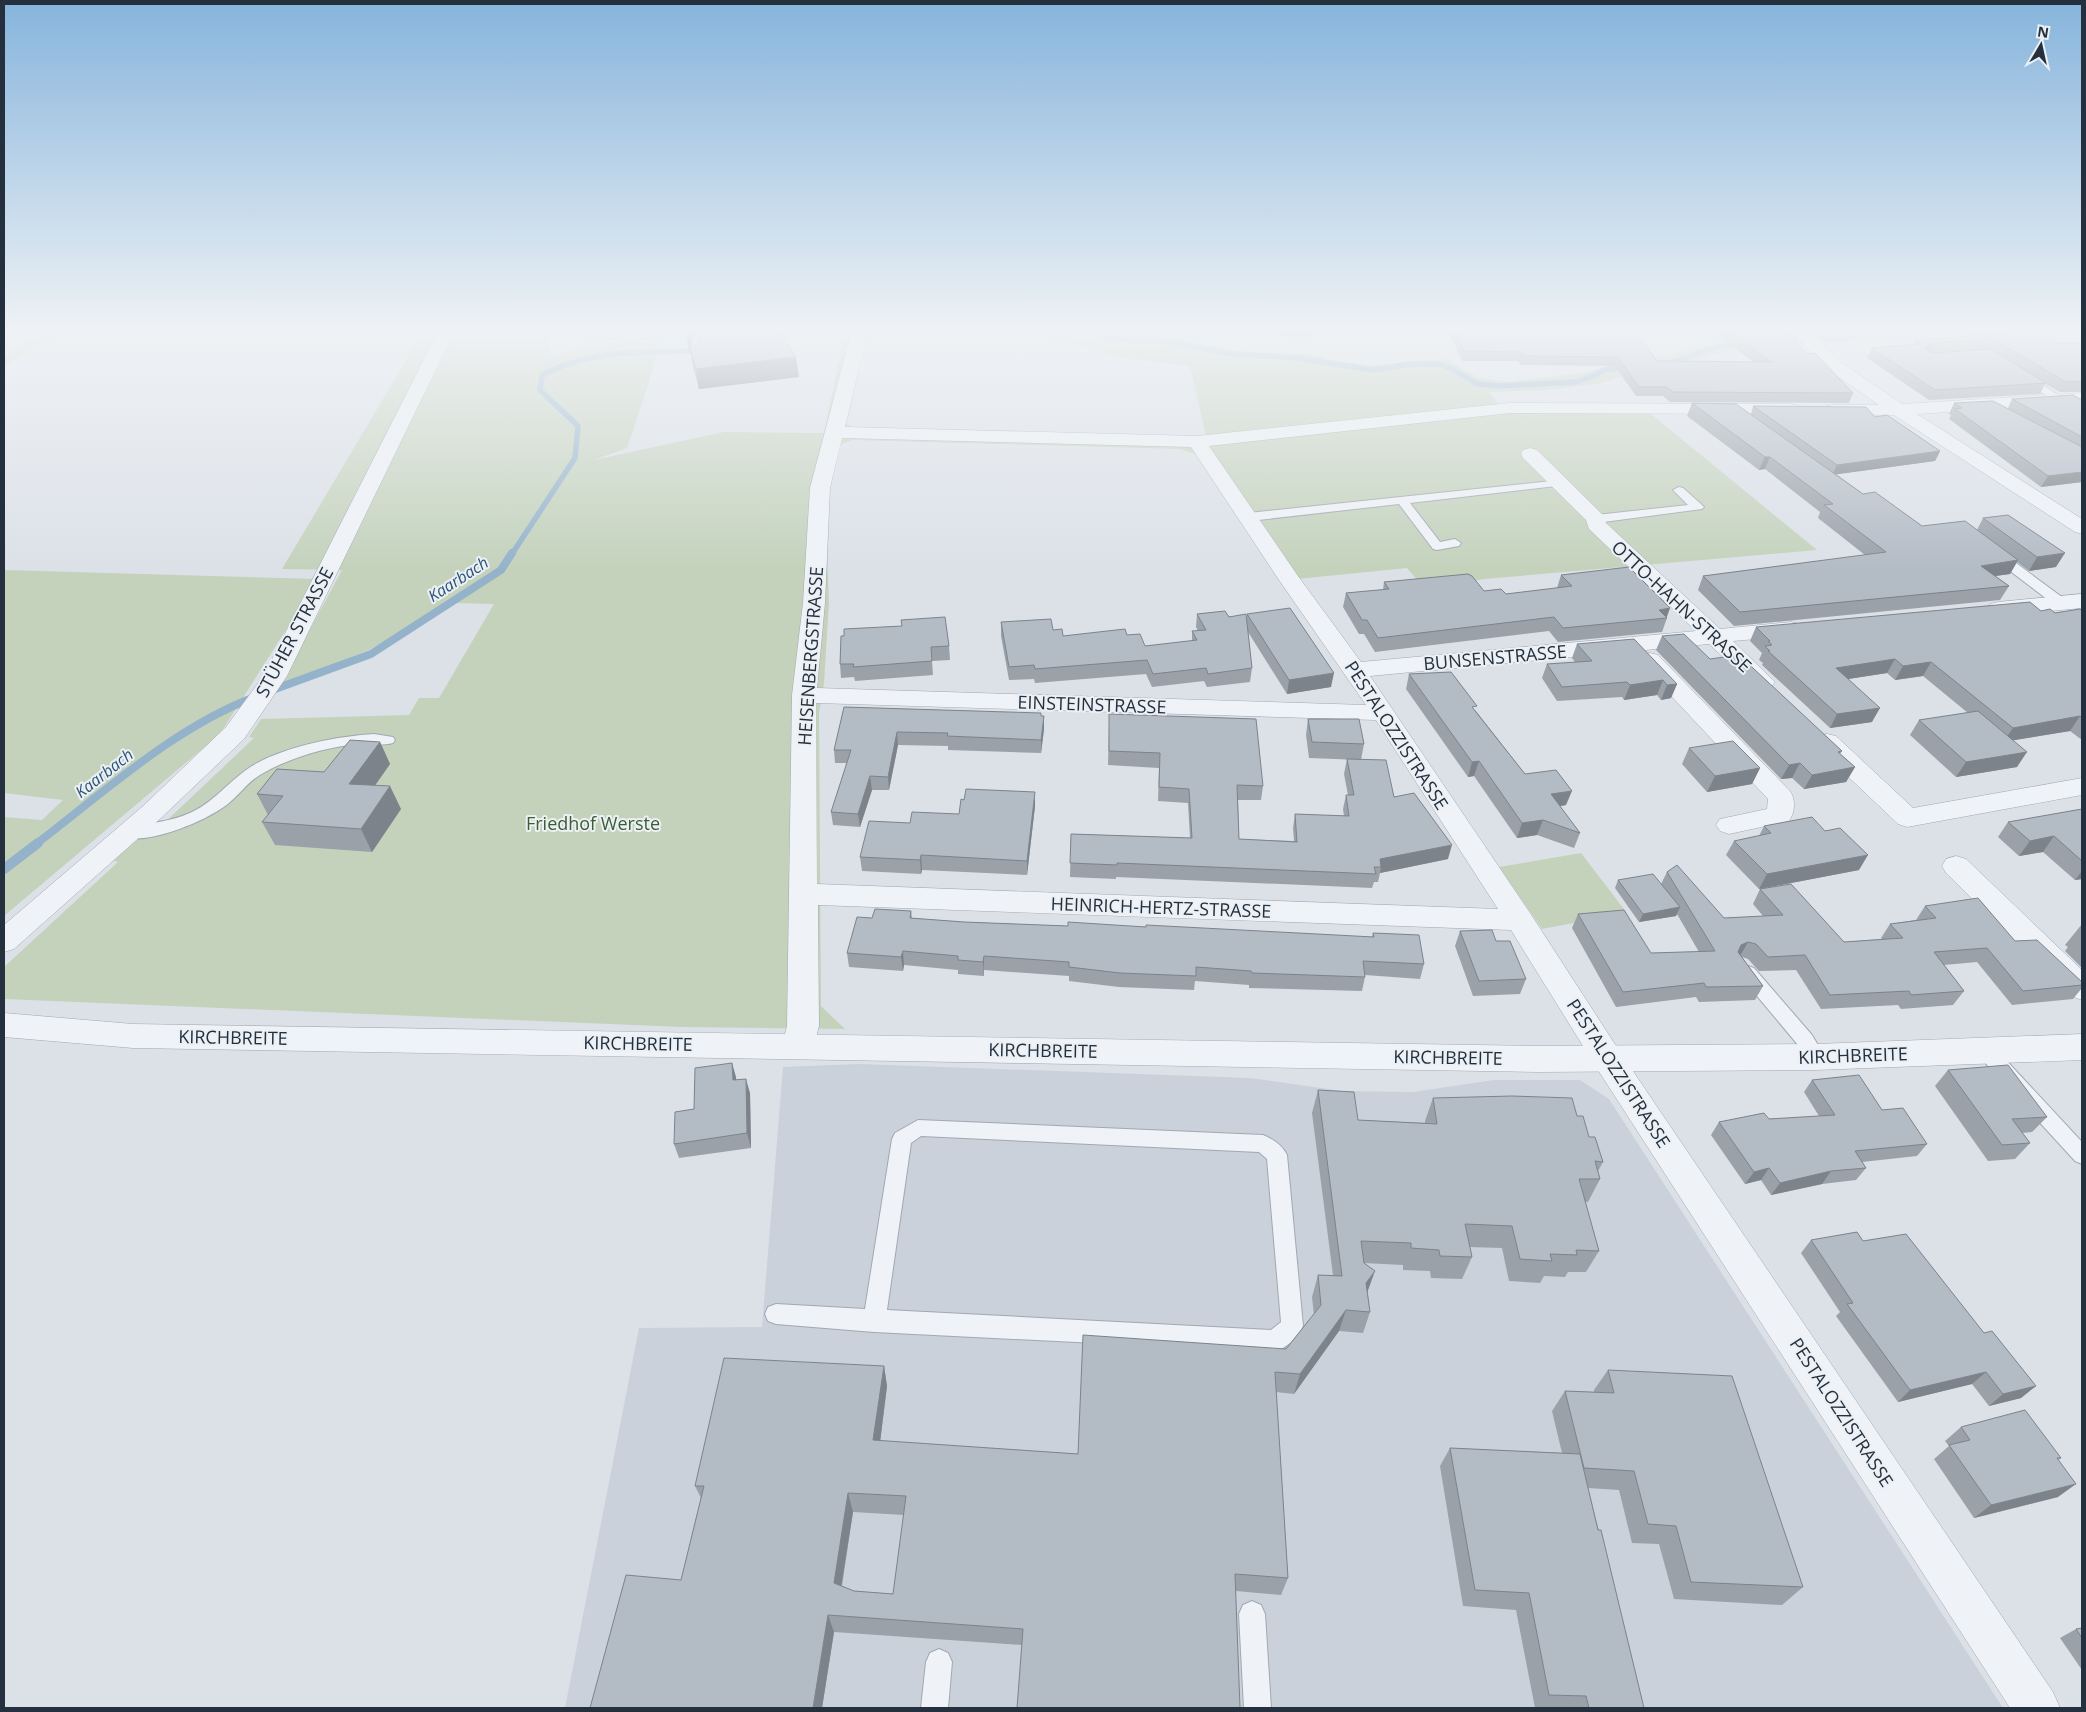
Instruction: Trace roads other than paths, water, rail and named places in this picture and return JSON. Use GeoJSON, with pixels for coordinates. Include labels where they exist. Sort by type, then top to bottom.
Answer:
{"type":"FeatureCollection","features":[{"type":"Feature","properties":{"kind":"street","name":"STÜHER STRASSE"},"geometry":{"type":"LineString","coordinates":[[4,941],[151,813],[235,733],[275,676],[407,410]]}},
{"type":"Feature","properties":{"kind":"street","name":"HEISENBERGSTRASSE"},"geometry":{"type":"LineString","coordinates":[[798,1045],[803,1026],[804,695],[814,603],[820,488],[840,410]]}},
{"type":"Feature","properties":{"kind":"street"},"geometry":{"type":"LineString","coordinates":[[835,432],[1197,442],[1493,410]]}},
{"type":"Feature","properties":{"kind":"street"},"geometry":{"type":"LineString","coordinates":[[1889,410],[1898,410],[2082,528]]}},
{"type":"Feature","properties":{"kind":"street","name":"PESTALOZZISTRASSE"},"geometry":{"type":"LineString","coordinates":[[1197,442],[1290,580],[1355,670],[1381,713],[1520,920],[1607,1058],[2037,1708]]}},
{"type":"Feature","properties":{"kind":"street","name":"OTTO-HAHN-STRASSE"},"geometry":{"type":"LineString","coordinates":[[1530,454],[1596,519],[1596,525],[1779,697]]}},
{"type":"Feature","properties":{"kind":"street"},"geometry":{"type":"LineString","coordinates":[[1982,611],[2072,602]]}},
{"type":"Feature","properties":{"kind":"street","name":"BUNSENSTRASSE"},"geometry":{"type":"LineString","coordinates":[[1355,670],[1814,627]]}},
{"type":"Feature","properties":{"kind":"street"},"geometry":{"type":"LineString","coordinates":[[1635,644],[1780,797],[1780,815],[1729,825]]}},
{"type":"Feature","properties":{"kind":"street","name":"EINSTEINSTRASSE"},"geometry":{"type":"LineString","coordinates":[[804,695],[1381,713]]}},
{"type":"Feature","properties":{"kind":"street"},"geometry":{"type":"LineString","coordinates":[[1807,724],[1907,818],[2082,787]]}},
{"type":"Feature","properties":{"kind":"street"},"geometry":{"type":"LineString","coordinates":[[1956,866],[2082,988]]}},
{"type":"Feature","properties":{"kind":"street","name":"HEINRICH-HERTZ-STRASSE"},"geometry":{"type":"LineString","coordinates":[[802,894],[1520,920]]}},
{"type":"Feature","properties":{"kind":"street","name":"KIRCHBREITE"},"geometry":{"type":"LineString","coordinates":[[4,1025],[133,1036],[798,1045],[1529,1059],[1816,1057],[2082,1047]]}},
{"type":"Feature","properties":{"kind":"lane"},"geometry":{"type":"LineString","coordinates":[[1733,410],[1747,420]]}},
{"type":"Feature","properties":{"kind":"lane"},"geometry":{"type":"LineString","coordinates":[[1997,410],[2005,414]]}},
{"type":"Feature","properties":{"kind":"lane"},"geometry":{"type":"LineString","coordinates":[[1249,517],[1561,483]]}},
{"type":"Feature","properties":{"kind":"lane"},"geometry":{"type":"LineString","coordinates":[[1596,519],[1698,507],[1679,490]]}},
{"type":"Feature","properties":{"kind":"lane"},"geometry":{"type":"LineString","coordinates":[[1401,499],[1437,546],[1455,543]]}},
{"type":"Feature","properties":{"kind":"lane"},"geometry":{"type":"LineString","coordinates":[[1987,548],[2072,602]]}},
{"type":"Feature","properties":{"kind":"lane"},"geometry":{"type":"LineString","coordinates":[[127,833],[151,832],[196,816],[221,801],[253,772],[282,758],[343,742],[378,738],[388,740]]}},
{"type":"Feature","properties":{"kind":"lane"},"geometry":{"type":"LineString","coordinates":[[1741,965],[1805,1040],[1816,1057]]}},
{"type":"Feature","properties":{"kind":"lane"},"geometry":{"type":"LineString","coordinates":[[1985,1050],[2082,1155]]}},
{"type":"Feature","properties":{"kind":"lane"},"geometry":{"type":"LineString","coordinates":[[776,1314],[874,1321],[1275,1341],[1292,1326],[1277,1155],[1263,1144],[918,1128],[902,1139],[874,1321]]}},
{"type":"Feature","properties":{"kind":"lane"},"geometry":{"type":"LineString","coordinates":[[1252,1614],[1258,1708]]}},
{"type":"Feature","properties":{"kind":"lane"},"geometry":{"type":"LineString","coordinates":[[934,1708],[939,1662]]}},
{"type":"Feature","properties":{"kind":"waterway","name":"Kaarbach"},"geometry":{"type":"LineString","coordinates":[[512,554],[575,458],[578,426],[561,410]]}},
{"type":"Feature","properties":{"kind":"waterway","name":"Kaarbach"},"geometry":{"type":"LineString","coordinates":[[267,692],[371,654],[501,570],[512,553]]}},
{"type":"Feature","properties":{"kind":"waterway","name":"Kaarbach"},"geometry":{"type":"LineString","coordinates":[[36,844],[141,762],[169,743],[197,725],[255,697]]}},
{"type":"Feature","properties":{"kind":"waterway","name":"Kaarbach"},"geometry":{"type":"LineString","coordinates":[[4,869],[38,843]]}},
{"type":"Feature","properties":{"kind":"park label","name":"Friedhof Werste"},"geometry":{"type":"Point","coordinates":[593,823]}}]}
